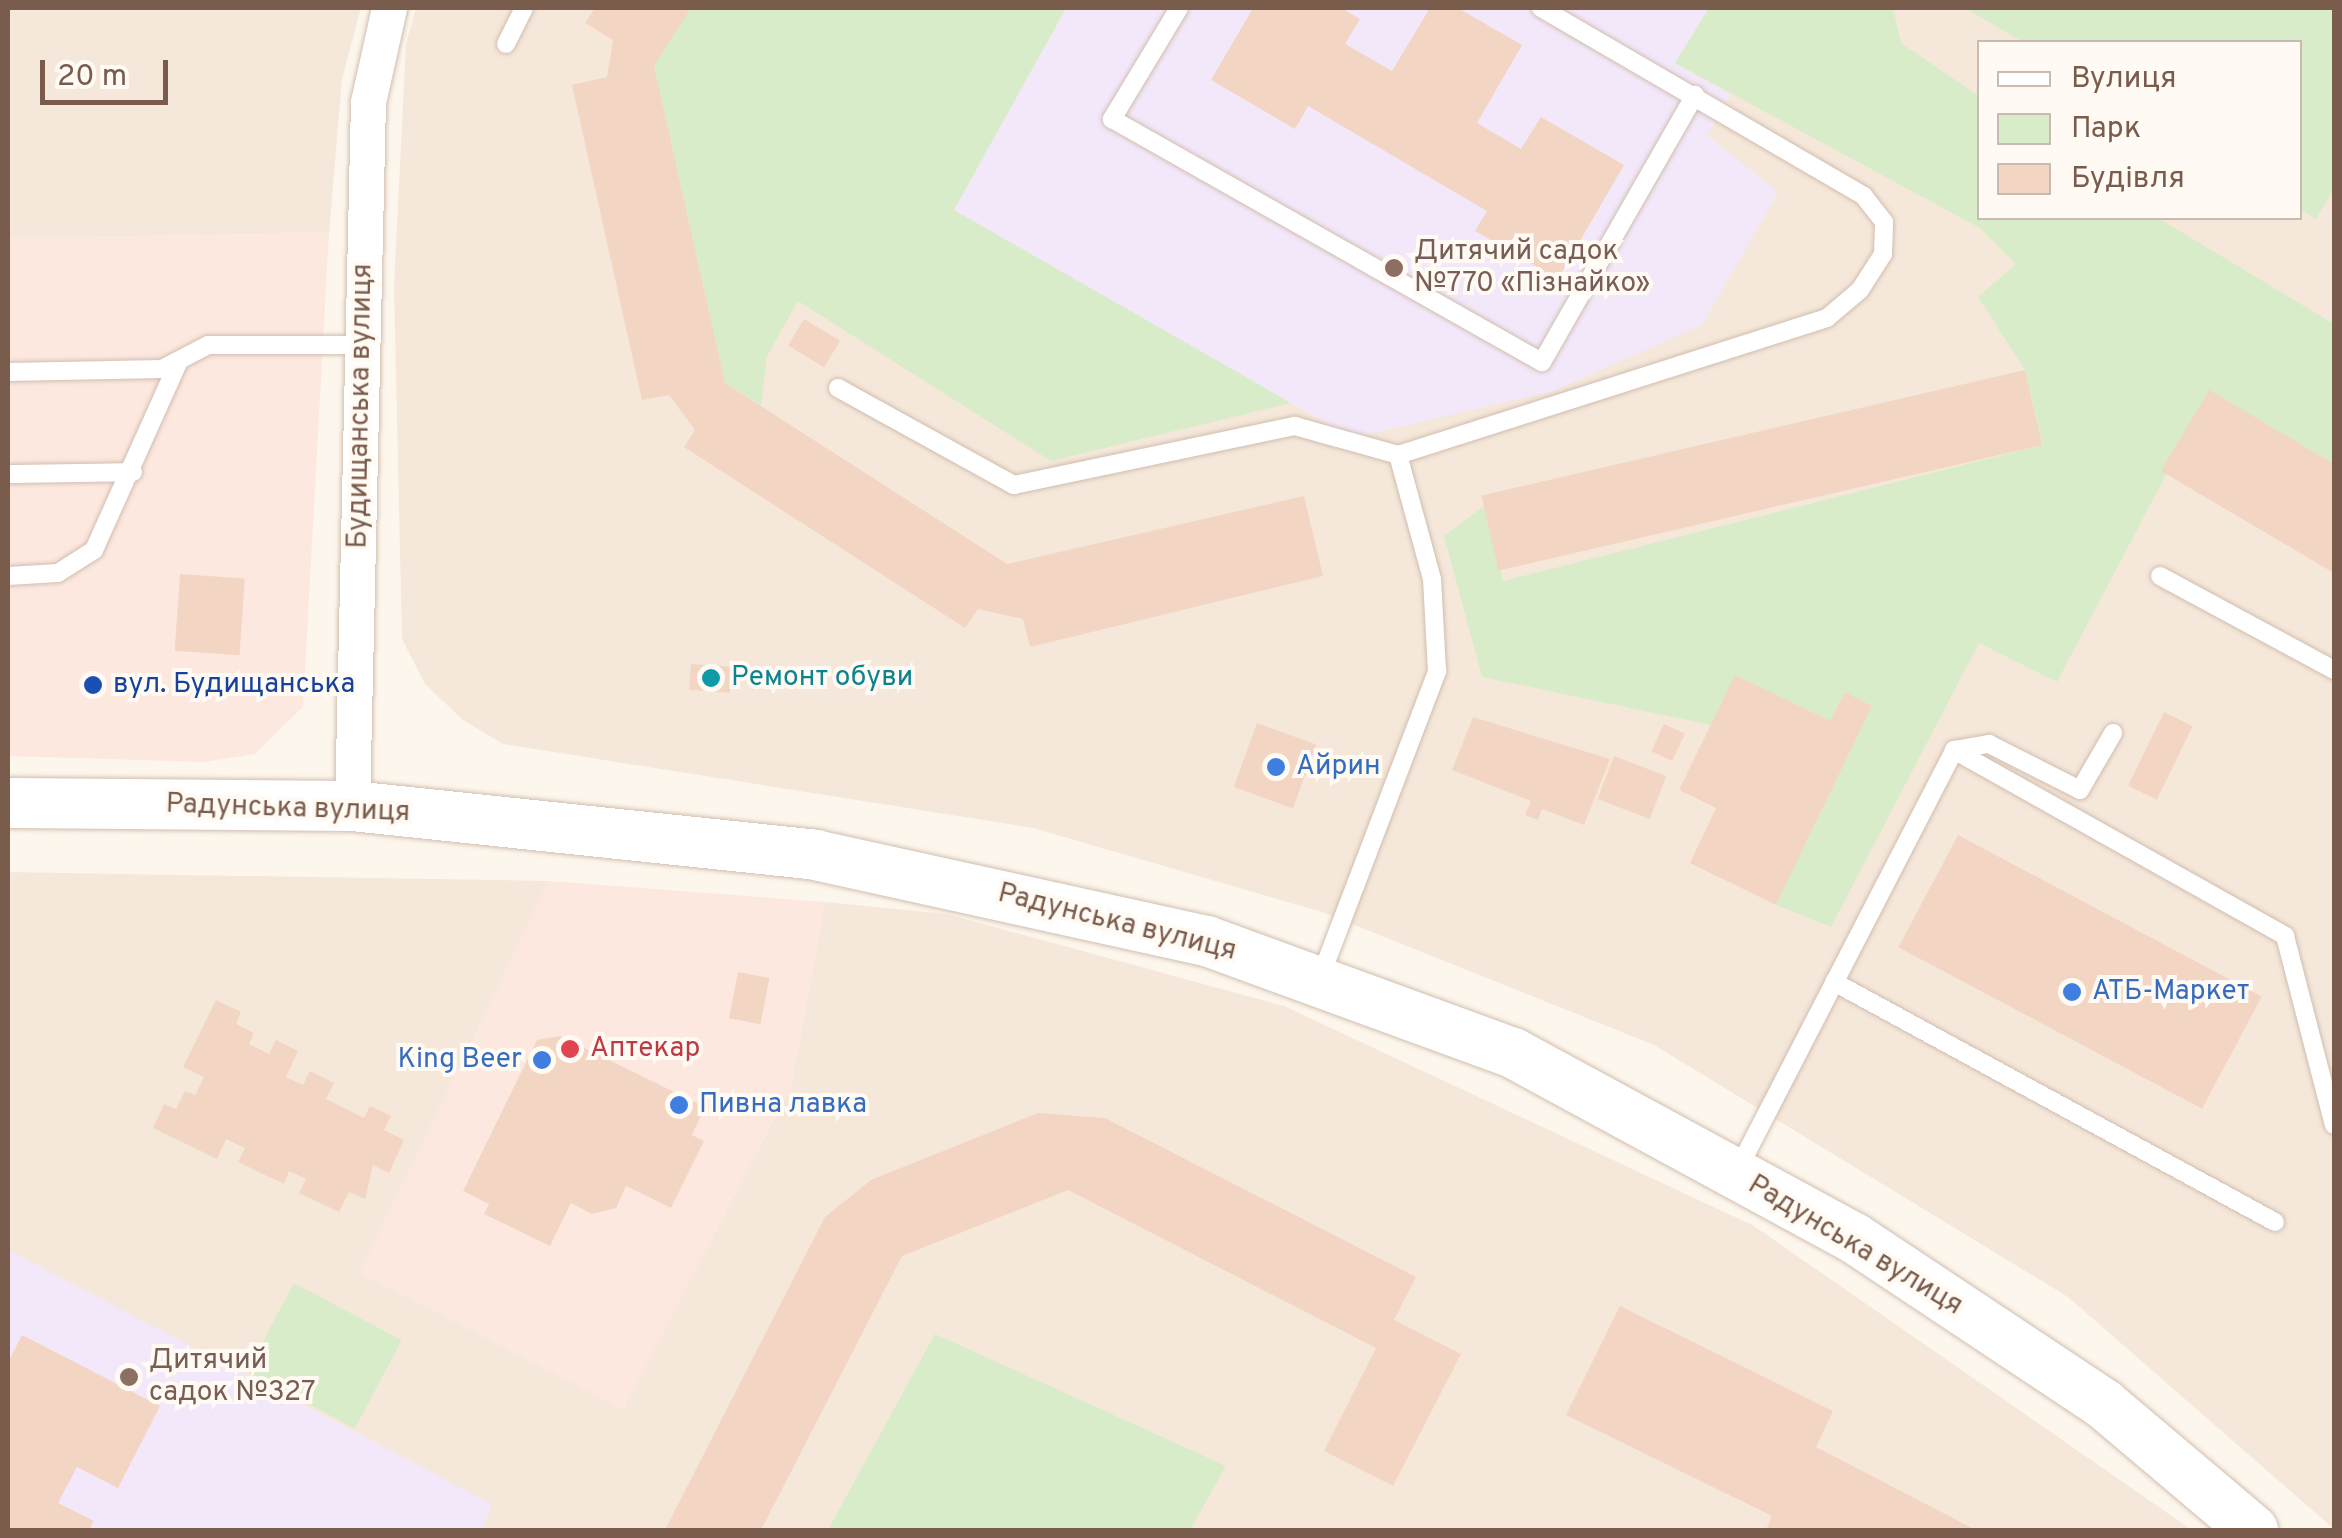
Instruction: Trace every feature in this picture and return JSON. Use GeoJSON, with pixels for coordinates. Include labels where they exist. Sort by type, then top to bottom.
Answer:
{"type":"FeatureCollection","features":[{"type":"Feature","properties":{"kind":"main road","name":"Радунська вулиця"},"geometry":{"type":"LineString","coordinates":[[8,803],[352,806],[882,864],[1207,941],[1513,1052],[1854,1238],[2105,1405],[2252,1530]]}},
{"type":"Feature","properties":{"kind":"street","name":"Будищанська вулиця"},"geometry":{"type":"LineString","coordinates":[[352,806],[368,102],[389,8]]}},
{"type":"Feature","properties":{"kind":"lane"},"geometry":{"type":"LineString","coordinates":[[506,44],[524,8]]}},
{"type":"Feature","properties":{"kind":"lane"},"geometry":{"type":"LineString","coordinates":[[1179,8],[1112,119],[1542,362],[1695,95]]}},
{"type":"Feature","properties":{"kind":"lane"},"geometry":{"type":"LineString","coordinates":[[838,388],[1014,485],[1296,426],[1398,456],[1828,318],[1860,290],[1883,254],[1884,222],[1864,196],[1541,8]]}},
{"type":"Feature","properties":{"kind":"lane"},"geometry":{"type":"LineString","coordinates":[[8,372],[178,363],[208,346],[362,345]]}},
{"type":"Feature","properties":{"kind":"lane"},"geometry":{"type":"LineString","coordinates":[[8,576],[82,562],[133,472],[178,363]]}},
{"type":"Feature","properties":{"kind":"lane"},"geometry":{"type":"LineString","coordinates":[[1318,982],[1437,671],[1432,579],[1398,456]]}},
{"type":"Feature","properties":{"kind":"lane"},"geometry":{"type":"LineString","coordinates":[[8,474],[133,472]]}},
{"type":"Feature","properties":{"kind":"lane"},"geometry":{"type":"LineString","coordinates":[[2160,576],[2334,670]]}},
{"type":"Feature","properties":{"kind":"lane"},"geometry":{"type":"LineString","coordinates":[[1954,750],[1990,744],[2080,790],[2113,733]]}},
{"type":"Feature","properties":{"kind":"lane"},"geometry":{"type":"LineString","coordinates":[[1735,1173],[1954,750]]}},
{"type":"Feature","properties":{"kind":"lane"},"geometry":{"type":"LineString","coordinates":[[1954,750],[2285,936],[2334,1125]]}},
{"type":"Feature","properties":{"kind":"lane"},"geometry":{"type":"LineString","coordinates":[[1834,982],[2275,1222]]}},
{"type":"Feature","properties":{"kind":"shaded area"},"geometry":{"type":"Polygon","coordinates":[[[8,8],[361,8],[342,79],[329,233],[8,238],[8,8]]]}},
{"type":"Feature","properties":{"kind":"shaded area"},"geometry":{"type":"Polygon","coordinates":[[[416,8],[2334,8],[2334,1529],[2068,1297],[1654,1045],[1322,912],[1033,828],[503,744],[463,720],[425,684],[402,639],[394,287],[406,44],[416,8]]]}},
{"type":"Feature","properties":{"kind":"shaded area","name":"Дитячий садок №770 «Пізнайко»"},"geometry":{"type":"Polygon","coordinates":[[[1066,8],[1709,8],[1675,63],[1731,95],[1707,135],[1778,192],[1702,325],[1553,391],[1352,438],[953,210],[1066,8]]]}},
{"type":"Feature","properties":{"kind":"shaded area"},"geometry":{"type":"Polygon","coordinates":[[[329,233],[303,707],[255,754],[205,762],[8,756],[8,238],[329,233]]]}},
{"type":"Feature","properties":{"kind":"shaded area"},"geometry":{"type":"Polygon","coordinates":[[[8,872],[549,881],[360,1273],[623,1408],[791,1087],[825,902],[947,914],[1284,1006],[1754,1226],[2192,1530],[8,1530],[8,872]]]}},
{"type":"Feature","properties":{"kind":"shaded area"},"geometry":{"type":"Polygon","coordinates":[[[549,881],[825,902],[791,1087],[623,1409],[359,1273],[549,881]]]}},
{"type":"Feature","properties":{"kind":"shaded area","name":"Дитячий садок №327"},"geometry":{"type":"Polygon","coordinates":[[[8,1250],[492,1504],[482,1530],[8,1530],[8,1250]]]}},
{"type":"Feature","properties":{"kind":"green space"},"geometry":{"type":"Polygon","coordinates":[[[691,8],[1066,8],[954,210],[1291,403],[1051,461],[798,301],[767,356],[761,405],[725,383],[654,66],[691,8]]]}},
{"type":"Feature","properties":{"kind":"green space"},"geometry":{"type":"Polygon","coordinates":[[[1709,8],[1893,8],[1901,43],[1977,95],[1977,220],[2161,220],[2334,324],[2334,464],[2210,391],[2057,682],[1979,643],[1831,927],[1776,905],[1872,706],[1845,692],[1830,721],[1711,725],[1482,677],[1444,536],[1484,506],[1503,581],[2043,445],[2025,370],[1978,297],[2016,264],[1980,228],[1675,63],[1709,8]]]}},
{"type":"Feature","properties":{"kind":"green space"},"geometry":{"type":"Polygon","coordinates":[[[1965,8],[2334,8],[2334,189],[2316,219],[2302,210],[2302,40],[2020,40],[1965,8]]]}},
{"type":"Feature","properties":{"kind":"green space"},"geometry":{"type":"Polygon","coordinates":[[[294,1283],[402,1340],[355,1429],[247,1371],[294,1283]]]}},
{"type":"Feature","properties":{"kind":"green space"},"geometry":{"type":"Polygon","coordinates":[[[935,1334],[1226,1466],[1190,1530],[828,1530],[935,1334]]]}},
{"type":"Feature","properties":{"kind":"building"},"geometry":{"type":"Polygon","coordinates":[[[595,8],[691,8],[654,66],[725,383],[1007,564],[1304,496],[1323,576],[1030,647],[1023,619],[978,609],[965,628],[684,447],[695,430],[669,395],[642,400],[572,85],[607,77],[613,40],[585,23],[595,8]]]}},
{"type":"Feature","properties":{"kind":"building"},"geometry":{"type":"Polygon","coordinates":[[[1253,8],[1341,8],[1360,19],[1345,44],[1392,71],[1430,8],[1458,8],[1522,45],[1477,123],[1521,149],[1541,117],[1624,165],[1558,279],[1475,231],[1487,211],[1308,106],[1295,129],[1211,80],[1253,8]]]}},
{"type":"Feature","properties":{"kind":"building"},"geometry":{"type":"Polygon","coordinates":[[[804,319],[840,341],[824,367],[788,346],[804,319]]]}},
{"type":"Feature","properties":{"kind":"building"},"geometry":{"type":"Polygon","coordinates":[[[2025,370],[2042,445],[1499,571],[1481,496],[2025,370]]]}},
{"type":"Feature","properties":{"kind":"building"},"geometry":{"type":"Polygon","coordinates":[[[2209,390],[2334,464],[2334,573],[2161,471],[2209,390]]]}},
{"type":"Feature","properties":{"kind":"building"},"geometry":{"type":"Polygon","coordinates":[[[180,574],[245,579],[239,655],[175,651],[180,574]]]}},
{"type":"Feature","properties":{"kind":"building","name":"Ремонт обуви"},"geometry":{"type":"Polygon","coordinates":[[[691,664],[732,667],[730,693],[689,690],[691,664]]]}},
{"type":"Feature","properties":{"kind":"building"},"geometry":{"type":"Polygon","coordinates":[[[1735,675],[1830,721],[1845,692],[1872,706],[1776,905],[1690,863],[1716,808],[1679,790],[1735,675]]]}},
{"type":"Feature","properties":{"kind":"building"},"geometry":{"type":"Polygon","coordinates":[[[2164,712],[2193,726],[2157,800],[2128,786],[2164,712]]]}},
{"type":"Feature","properties":{"kind":"building"},"geometry":{"type":"Polygon","coordinates":[[[1473,717],[1610,759],[1584,825],[1542,809],[1538,820],[1525,815],[1531,801],[1452,770],[1473,717]]]}},
{"type":"Feature","properties":{"kind":"building","name":"Айрин"},"geometry":{"type":"Polygon","coordinates":[[[1257,723],[1316,745],[1293,808],[1234,787],[1257,723]]]}},
{"type":"Feature","properties":{"kind":"building"},"geometry":{"type":"Polygon","coordinates":[[[1664,724],[1685,734],[1672,761],[1651,751],[1664,724]]]}},
{"type":"Feature","properties":{"kind":"building"},"geometry":{"type":"Polygon","coordinates":[[[1614,756],[1666,776],[1650,819],[1598,799],[1614,756]]]}},
{"type":"Feature","properties":{"kind":"building"},"geometry":{"type":"Polygon","coordinates":[[[1958,835],[2262,996],[2202,1109],[1898,947],[1958,835]]]}},
{"type":"Feature","properties":{"kind":"building"},"geometry":{"type":"Polygon","coordinates":[[[738,972],[769,978],[760,1024],[729,1018],[738,972]]]}},
{"type":"Feature","properties":{"kind":"building"},"geometry":{"type":"Polygon","coordinates":[[[216,1000],[241,1012],[236,1024],[254,1033],[249,1044],[269,1054],[276,1040],[298,1051],[286,1077],[303,1085],[310,1071],[334,1083],[326,1099],[364,1118],[370,1106],[391,1116],[384,1130],[404,1140],[389,1173],[373,1165],[365,1199],[349,1192],[339,1212],[299,1193],[306,1179],[289,1171],[284,1184],[238,1162],[245,1148],[226,1139],[217,1159],[153,1128],[164,1104],[176,1109],[185,1091],[195,1095],[204,1077],[183,1067],[216,1000]]]}},
{"type":"Feature","properties":{"kind":"building"},"geometry":{"type":"Polygon","coordinates":[[[560,1036],[705,1107],[692,1135],[704,1141],[671,1208],[626,1186],[616,1208],[592,1214],[571,1203],[550,1246],[484,1214],[489,1204],[463,1191],[537,1040],[560,1036]]]}},
{"type":"Feature","properties":{"kind":"building"},"geometry":{"type":"Polygon","coordinates":[[[1038,1113],[1105,1118],[1416,1277],[1394,1320],[1461,1354],[1393,1486],[1324,1451],[1376,1348],[1068,1190],[902,1256],[761,1530],[665,1530],[825,1217],[871,1180],[1038,1113]]]}},
{"type":"Feature","properties":{"kind":"building"},"geometry":{"type":"Polygon","coordinates":[[[1620,1306],[1833,1411],[1816,1447],[1976,1530],[1766,1530],[1772,1516],[1566,1415],[1620,1306]]]}},
{"type":"Feature","properties":{"kind":"building"},"geometry":{"type":"Polygon","coordinates":[[[22,1335],[160,1406],[118,1488],[77,1467],[58,1503],[94,1521],[89,1530],[8,1530],[8,1363],[22,1335]]]}},
{"type":"Feature","properties":{"kind":"place","name":"Дитячий садок №770 «Пізнайко»"},"geometry":{"type":"Point","coordinates":[1394,268]}},
{"type":"Feature","properties":{"kind":"place","name":"Ремонт обуви"},"geometry":{"type":"Point","coordinates":[711,678]}},
{"type":"Feature","properties":{"kind":"place","name":"вул. Будищанська"},"geometry":{"type":"Point","coordinates":[93,685]}},
{"type":"Feature","properties":{"kind":"place","name":"Айрин"},"geometry":{"type":"Point","coordinates":[1276,767]}},
{"type":"Feature","properties":{"kind":"place","name":"АТБ-Маркет"},"geometry":{"type":"Point","coordinates":[2072,992]}},
{"type":"Feature","properties":{"kind":"place","name":"Аптекар"},"geometry":{"type":"Point","coordinates":[570,1049]}},
{"type":"Feature","properties":{"kind":"place","name":"King Beer"},"geometry":{"type":"Point","coordinates":[542,1060]}},
{"type":"Feature","properties":{"kind":"place","name":"Пивна лавка"},"geometry":{"type":"Point","coordinates":[679,1105]}},
{"type":"Feature","properties":{"kind":"place","name":"Дитячий садок №327"},"geometry":{"type":"Point","coordinates":[129,1377]}}]}
